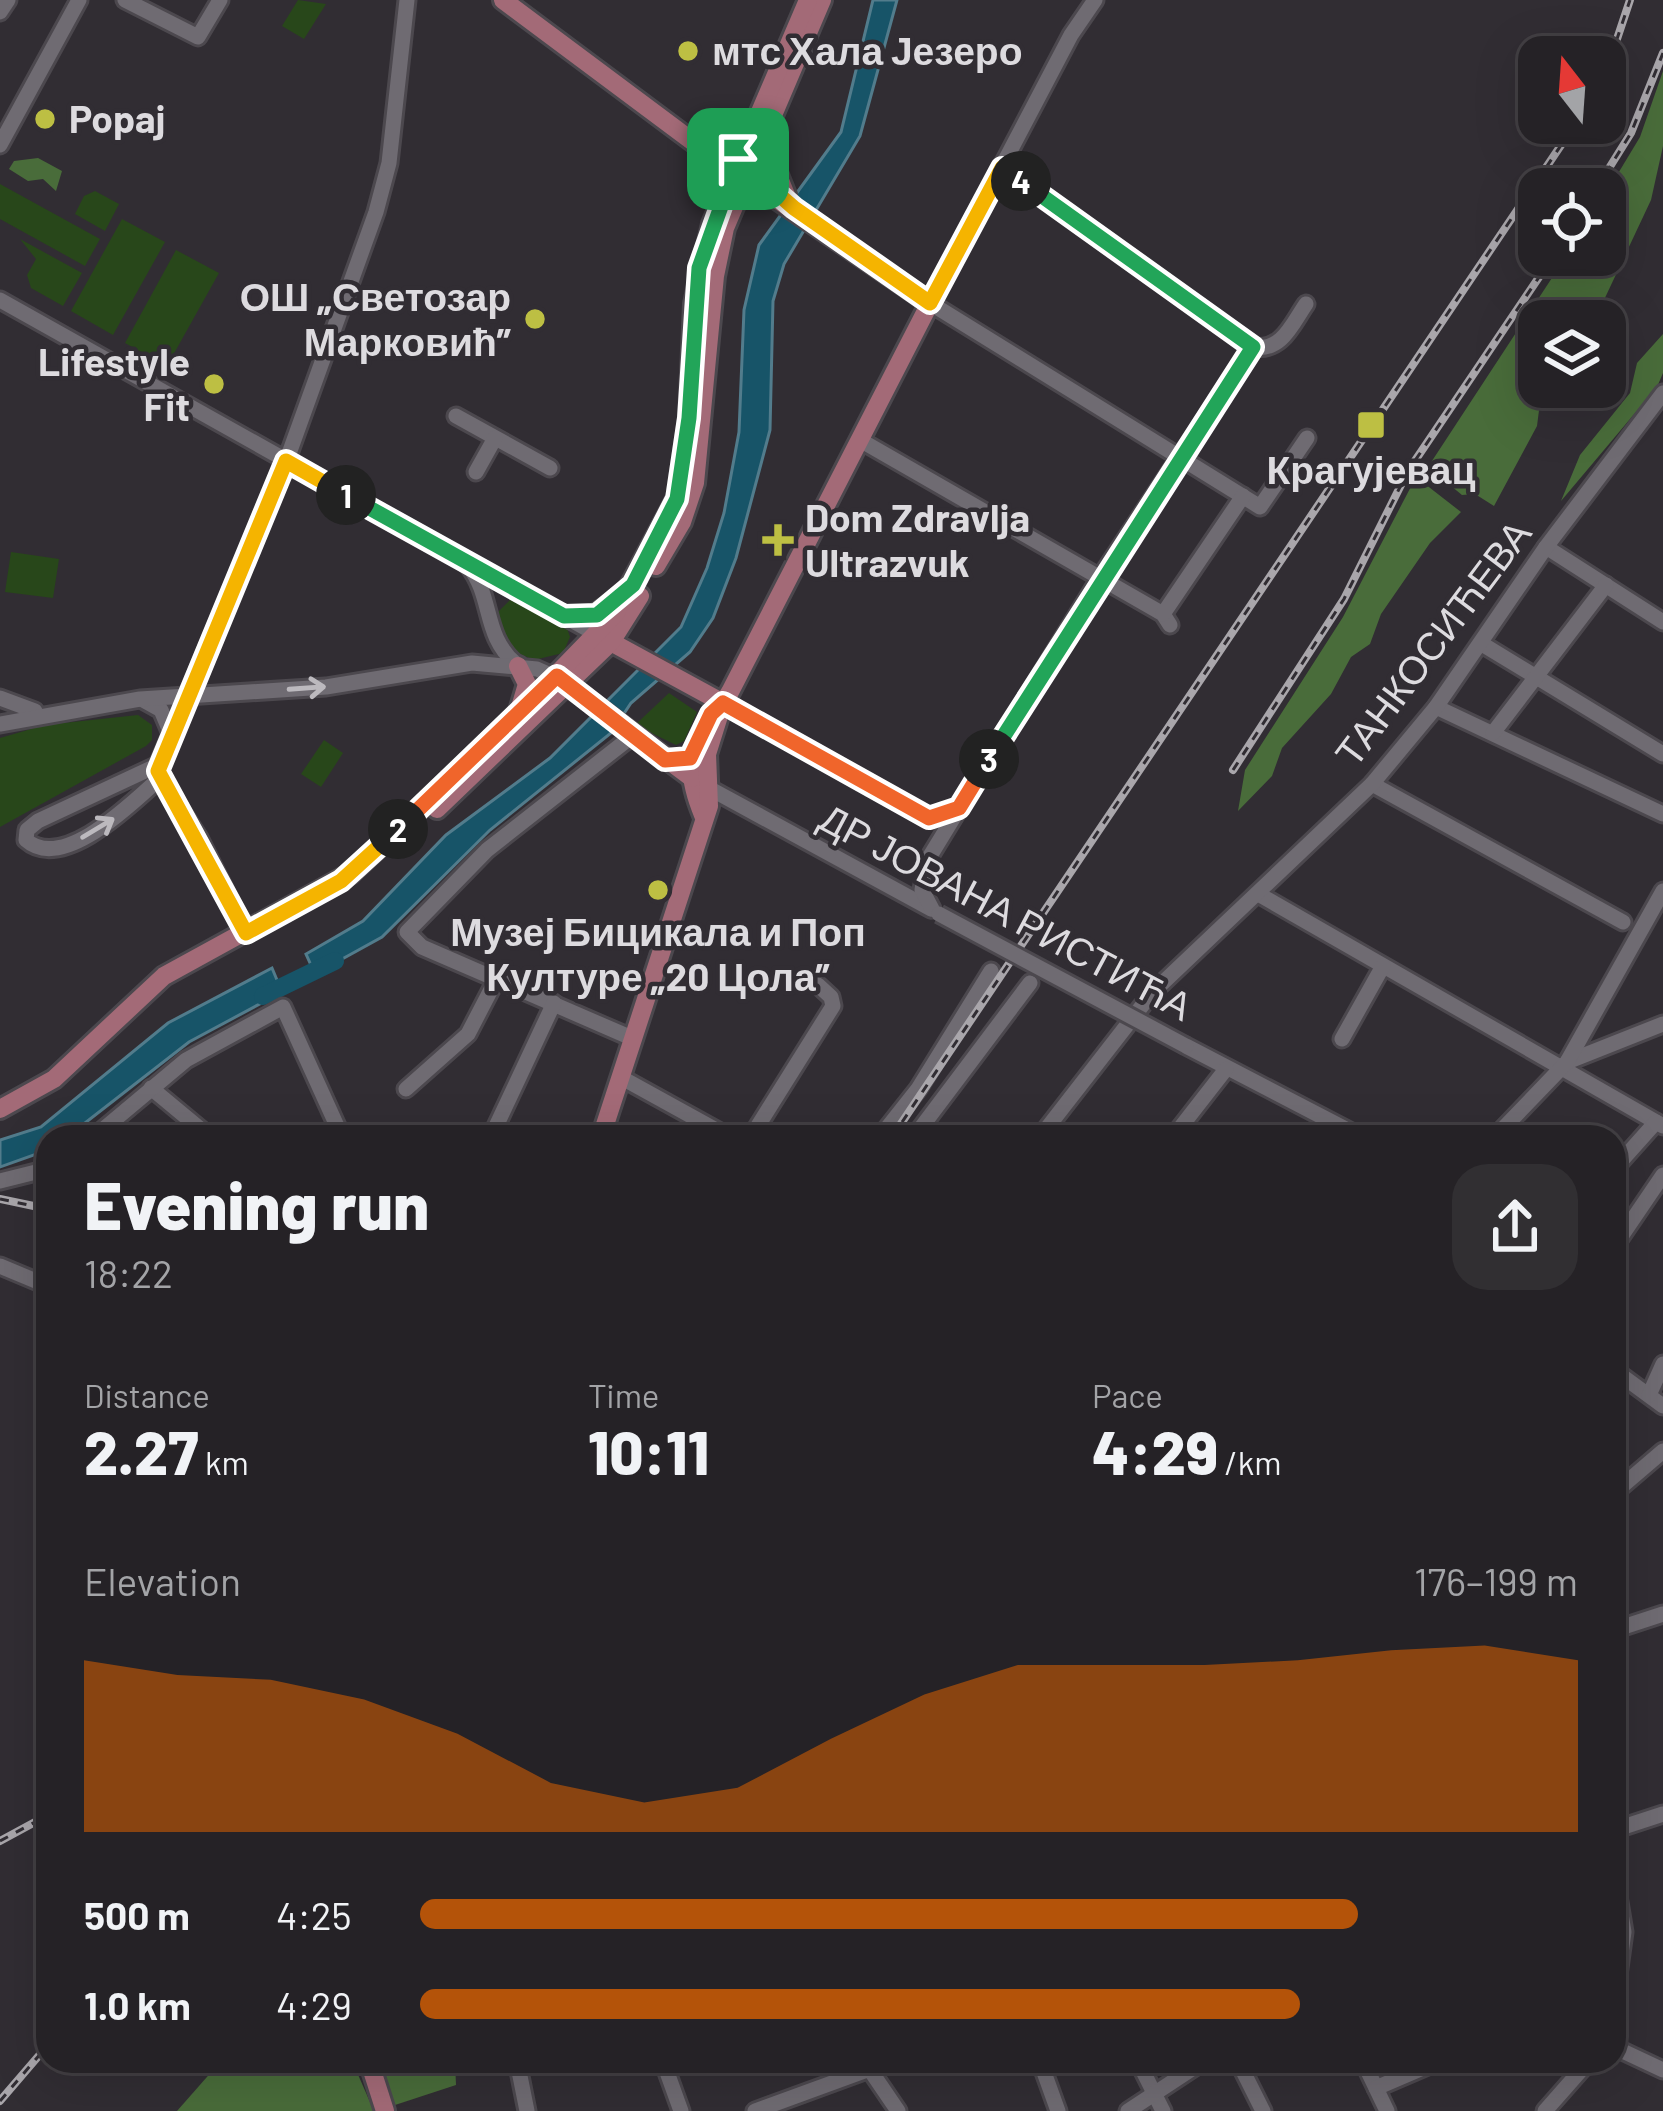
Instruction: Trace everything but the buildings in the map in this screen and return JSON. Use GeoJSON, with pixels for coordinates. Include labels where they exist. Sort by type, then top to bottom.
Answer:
{"type":"FeatureCollection","features":[{"type":"Feature","properties":{"kind":"main road"},"geometry":{"type":"LineString","coordinates":[[502,0],[930,303],[723,703],[709,747],[710,789],[704,815],[605,1125]]}},
{"type":"Feature","properties":{"kind":"main road"},"geometry":{"type":"LineString","coordinates":[[148,995],[344,895],[570,687],[674,538],[691,498],[722,239],[764,103],[808,0]]}},
{"type":"Feature","properties":{"kind":"main road"},"geometry":{"type":"LineString","coordinates":[[605,639],[680,486],[696,286],[718,202],[764,143],[822,0]]}},
{"type":"Feature","properties":{"kind":"main road"},"geometry":{"type":"LineString","coordinates":[[707,146],[736,139],[764,103]]}},
{"type":"Feature","properties":{"kind":"main road"},"geometry":{"type":"LineString","coordinates":[[764,143],[786,202]]}},
{"type":"Feature","properties":{"kind":"main road"},"geometry":{"type":"LineString","coordinates":[[707,146],[718,202]]}},
{"type":"Feature","properties":{"kind":"main road"},"geometry":{"type":"LineString","coordinates":[[722,239],[746,205],[755,200],[786,202]]}},
{"type":"Feature","properties":{"kind":"main road"},"geometry":{"type":"LineString","coordinates":[[564,616],[597,615],[633,585]]}},
{"type":"Feature","properties":{"kind":"main road"},"geometry":{"type":"LineString","coordinates":[[605,639],[723,703]]}},
{"type":"Feature","properties":{"kind":"main road"},"geometry":{"type":"LineString","coordinates":[[516,716],[527,684],[518,666]]}},
{"type":"Feature","properties":{"kind":"main road"},"geometry":{"type":"LineString","coordinates":[[0,1109],[54,1079],[164,976],[350,874],[516,716],[570,687]]}},
{"type":"Feature","properties":{"kind":"main road"},"geometry":{"type":"LineString","coordinates":[[570,687],[665,760],[691,768]]}},
{"type":"Feature","properties":{"kind":"main road"},"geometry":{"type":"LineString","coordinates":[[704,815],[691,768],[711,714],[723,703]]}},
{"type":"Feature","properties":{"kind":"main road"},"geometry":{"type":"LineString","coordinates":[[691,768],[709,747]]}},
{"type":"Feature","properties":{"kind":"main road"},"geometry":{"type":"LineString","coordinates":[[373,2073],[385,2111]]}},
{"type":"Feature","properties":{"kind":"street"},"geometry":{"type":"LineString","coordinates":[[0,12],[8,0]]}},
{"type":"Feature","properties":{"kind":"street"},"geometry":{"type":"LineString","coordinates":[[0,145],[79,0]]}},
{"type":"Feature","properties":{"kind":"street"},"geometry":{"type":"LineString","coordinates":[[125,0],[198,37],[220,0]]}},
{"type":"Feature","properties":{"kind":"street"},"geometry":{"type":"LineString","coordinates":[[159,771],[38,821],[27,830],[26,840],[47,848],[78,840],[118,816],[159,771],[286,461],[383,188],[407,0]]}},
{"type":"Feature","properties":{"kind":"street"},"geometry":{"type":"LineString","coordinates":[[1095,0],[930,303],[1260,507],[1306,438]]}},
{"type":"Feature","properties":{"kind":"street"},"geometry":{"type":"LineString","coordinates":[[1002,168],[1253,347],[1265,349],[1282,341],[1306,304]]}},
{"type":"Feature","properties":{"kind":"street"},"geometry":{"type":"LineString","coordinates":[[0,299],[605,639]]}},
{"type":"Feature","properties":{"kind":"street"},"geometry":{"type":"LineString","coordinates":[[936,912],[922,890],[927,861],[1100,578],[1253,347]]}},
{"type":"Feature","properties":{"kind":"street","name":"ТАНКОСИЋЕВА"},"geometry":{"type":"LineString","coordinates":[[1049,1125],[1133,1016],[1372,784],[1436,707],[1546,547],[1663,393]]}},
{"type":"Feature","properties":{"kind":"street"},"geometry":{"type":"LineString","coordinates":[[456,416],[550,468]]}},
{"type":"Feature","properties":{"kind":"street"},"geometry":{"type":"LineString","coordinates":[[476,472],[495,438]]}},
{"type":"Feature","properties":{"kind":"street"},"geometry":{"type":"LineString","coordinates":[[860,440],[1167,620],[1243,496]]}},
{"type":"Feature","properties":{"kind":"street"},"geometry":{"type":"LineString","coordinates":[[1546,547],[1663,622]]}},
{"type":"Feature","properties":{"kind":"street"},"geometry":{"type":"LineString","coordinates":[[466,563],[482,584],[494,640],[518,666]]}},
{"type":"Feature","properties":{"kind":"street"},"geometry":{"type":"LineString","coordinates":[[1493,733],[1606,585]]}},
{"type":"Feature","properties":{"kind":"street"},"geometry":{"type":"LineString","coordinates":[[487,619],[503,599],[524,592]]}},
{"type":"Feature","properties":{"kind":"street"},"geometry":{"type":"LineString","coordinates":[[1482,644],[1663,754]]}},
{"type":"Feature","properties":{"kind":"street"},"geometry":{"type":"LineString","coordinates":[[0,724],[44,712],[140,699],[326,687],[494,662],[518,666],[570,687]]}},
{"type":"Feature","properties":{"kind":"street"},"geometry":{"type":"LineString","coordinates":[[0,698],[44,712]]}},
{"type":"Feature","properties":{"kind":"street"},"geometry":{"type":"LineString","coordinates":[[140,699],[161,710],[172,736]]}},
{"type":"Feature","properties":{"kind":"street"},"geometry":{"type":"LineString","coordinates":[[723,703],[929,818],[936,845]]}},
{"type":"Feature","properties":{"kind":"street"},"geometry":{"type":"LineString","coordinates":[[1436,707],[1663,814]]}},
{"type":"Feature","properties":{"kind":"street"},"geometry":{"type":"LineString","coordinates":[[629,735],[487,850],[408,929],[422,947],[634,1040]]}},
{"type":"Feature","properties":{"kind":"street","name":"ДР ЈОВАНА РИСТИЋА"},"geometry":{"type":"LineString","coordinates":[[691,768],[710,789],[1337,1125]]}},
{"type":"Feature","properties":{"kind":"street"},"geometry":{"type":"LineString","coordinates":[[159,771],[246,933]]}},
{"type":"Feature","properties":{"kind":"street"},"geometry":{"type":"LineString","coordinates":[[1372,784],[1623,922]]}},
{"type":"Feature","properties":{"kind":"street"},"geometry":{"type":"LineString","coordinates":[[929,818],[959,808]]}},
{"type":"Feature","properties":{"kind":"street"},"geometry":{"type":"LineString","coordinates":[[870,875],[898,881],[927,861]]}},
{"type":"Feature","properties":{"kind":"street"},"geometry":{"type":"LineString","coordinates":[[1506,1125],[1564,1065],[1663,891]]}},
{"type":"Feature","properties":{"kind":"street"},"geometry":{"type":"LineString","coordinates":[[1261,895],[1660,1124],[1626,1157]]}},
{"type":"Feature","properties":{"kind":"street"},"geometry":{"type":"LineString","coordinates":[[1342,1040],[1383,966]]}},
{"type":"Feature","properties":{"kind":"street"},"geometry":{"type":"LineString","coordinates":[[890,1125],[918,1089],[991,971]]}},
{"type":"Feature","properties":{"kind":"street"},"geometry":{"type":"LineString","coordinates":[[406,1089],[468,1034],[496,980]]}},
{"type":"Feature","properties":{"kind":"street"},"geometry":{"type":"LineString","coordinates":[[923,1125],[1030,983]]}},
{"type":"Feature","properties":{"kind":"street"},"geometry":{"type":"LineString","coordinates":[[759,1125],[833,1006],[832,997],[818,985]]}},
{"type":"Feature","properties":{"kind":"street"},"geometry":{"type":"LineString","coordinates":[[497,1125],[554,1003]]}},
{"type":"Feature","properties":{"kind":"street"},"geometry":{"type":"LineString","coordinates":[[108,1125],[203,1049],[283,1007],[337,1125]]}},
{"type":"Feature","properties":{"kind":"street"},"geometry":{"type":"LineString","coordinates":[[1564,1065],[1663,1024]]}},
{"type":"Feature","properties":{"kind":"street"},"geometry":{"type":"LineString","coordinates":[[1182,1125],[1226,1069]]}},
{"type":"Feature","properties":{"kind":"street"},"geometry":{"type":"LineString","coordinates":[[622,1078],[707,1125]]}},
{"type":"Feature","properties":{"kind":"street"},"geometry":{"type":"LineString","coordinates":[[151,1088],[196,1125]]}},
{"type":"Feature","properties":{"kind":"street"},"geometry":{"type":"LineString","coordinates":[[0,1181],[36,1172]]}},
{"type":"Feature","properties":{"kind":"street"},"geometry":{"type":"LineString","coordinates":[[1626,1229],[1663,1175]]}},
{"type":"Feature","properties":{"kind":"street"},"geometry":{"type":"LineString","coordinates":[[0,1266],[36,1281]]}},
{"type":"Feature","properties":{"kind":"street"},"geometry":{"type":"LineString","coordinates":[[1626,1379],[1656,1400],[1663,1364]]}},
{"type":"Feature","properties":{"kind":"street"},"geometry":{"type":"LineString","coordinates":[[1626,1483],[1663,1451]]}},
{"type":"Feature","properties":{"kind":"street"},"geometry":{"type":"LineString","coordinates":[[1626,1626],[1663,1614]]}},
{"type":"Feature","properties":{"kind":"street"},"geometry":{"type":"LineString","coordinates":[[1626,1826],[1663,1814]]}},
{"type":"Feature","properties":{"kind":"street"},"geometry":{"type":"LineString","coordinates":[[1626,2053],[1663,2070]]}},
{"type":"Feature","properties":{"kind":"street"},"geometry":{"type":"LineString","coordinates":[[519,2073],[527,2111]]}},
{"type":"Feature","properties":{"kind":"street"},"geometry":{"type":"LineString","coordinates":[[667,2073],[681,2111]]}},
{"type":"Feature","properties":{"kind":"street"},"geometry":{"type":"LineString","coordinates":[[755,2111],[793,2106],[853,2073]]}},
{"type":"Feature","properties":{"kind":"street"},"geometry":{"type":"LineString","coordinates":[[872,2073],[898,2111]]}},
{"type":"Feature","properties":{"kind":"street"},"geometry":{"type":"LineString","coordinates":[[1044,2073],[1058,2111]]}},
{"type":"Feature","properties":{"kind":"street"},"geometry":{"type":"LineString","coordinates":[[1144,2073],[1163,2111]]}},
{"type":"Feature","properties":{"kind":"street"},"geometry":{"type":"LineString","coordinates":[[1127,2111],[1186,2073]]}},
{"type":"Feature","properties":{"kind":"street"},"geometry":{"type":"LineString","coordinates":[[1244,2073],[1263,2111]]}},
{"type":"Feature","properties":{"kind":"street"},"geometry":{"type":"LineString","coordinates":[[1369,2073],[1387,2111]]}},
{"type":"Feature","properties":{"kind":"street"},"geometry":{"type":"LineString","coordinates":[[1376,2088],[1411,2073]]}},
{"type":"Feature","properties":{"kind":"street"},"geometry":{"type":"LineString","coordinates":[[1545,2111],[1578,2073]]}},
{"type":"Feature","properties":{"kind":"green space"},"geometry":{"type":"Polygon","coordinates":[[[298,0],[326,4],[304,39],[282,26],[298,0]]]}},
{"type":"Feature","properties":{"kind":"green space"},"geometry":{"type":"Polygon","coordinates":[[[1663,71],[1663,146],[1651,200],[1626,253],[1626,168],[1621,168],[1640,137],[1663,71]]]}},
{"type":"Feature","properties":{"kind":"green space"},"geometry":{"type":"Polygon","coordinates":[[[38,158],[62,171],[56,191],[43,179],[28,181],[9,169],[14,161],[38,158]]]}},
{"type":"Feature","properties":{"kind":"green space"},"geometry":{"type":"Polygon","coordinates":[[[0,184],[100,239],[85,266],[0,219],[0,184]]]}},
{"type":"Feature","properties":{"kind":"green space"},"geometry":{"type":"Polygon","coordinates":[[[95,191],[119,204],[105,231],[75,214],[84,196],[95,191]]]}},
{"type":"Feature","properties":{"kind":"green space"},"geometry":{"type":"Polygon","coordinates":[[[122,219],[165,242],[113,335],[71,311],[122,219]]]}},
{"type":"Feature","properties":{"kind":"green space"},"geometry":{"type":"Polygon","coordinates":[[[20,239],[82,273],[63,306],[31,288],[27,275],[36,259],[20,239]]]}},
{"type":"Feature","properties":{"kind":"green space"},"geometry":{"type":"Polygon","coordinates":[[[176,250],[219,273],[167,366],[125,343],[176,250]]]}},
{"type":"Feature","properties":{"kind":"green space"},"geometry":{"type":"Polygon","coordinates":[[[1553,276],[1615,276],[1604,300],[1537,300],[1553,276]]]}},
{"type":"Feature","properties":{"kind":"green space"},"geometry":{"type":"Polygon","coordinates":[[[1518,330],[1518,408],[1539,408],[1537,426],[1494,506],[1475,494],[1462,495],[1428,467],[1518,330]]]}},
{"type":"Feature","properties":{"kind":"green space"},"geometry":{"type":"Polygon","coordinates":[[[1663,334],[1663,373],[1657,387],[1561,501],[1580,455],[1618,408],[1626,408],[1637,363],[1663,334]]]}},
{"type":"Feature","properties":{"kind":"green space"},"geometry":{"type":"Polygon","coordinates":[[[1416,477],[1461,512],[1430,543],[1381,614],[1370,644],[1351,657],[1331,694],[1282,748],[1272,776],[1238,811],[1245,770],[1343,617],[1416,477]]]}},
{"type":"Feature","properties":{"kind":"green space"},"geometry":{"type":"Polygon","coordinates":[[[11,552],[59,559],[53,598],[5,592],[11,552]]]}},
{"type":"Feature","properties":{"kind":"green space"},"geometry":{"type":"Polygon","coordinates":[[[510,600],[566,625],[570,637],[563,653],[534,660],[506,648],[493,617],[510,600]]]}},
{"type":"Feature","properties":{"kind":"green space"},"geometry":{"type":"Polygon","coordinates":[[[669,693],[697,712],[684,741],[676,745],[635,725],[669,693]]]}},
{"type":"Feature","properties":{"kind":"green space"},"geometry":{"type":"Polygon","coordinates":[[[138,715],[152,725],[152,740],[146,746],[0,827],[0,738],[45,725],[138,715]]]}},
{"type":"Feature","properties":{"kind":"green space"},"geometry":{"type":"Polygon","coordinates":[[[324,740],[343,753],[321,787],[301,774],[324,740]]]}},
{"type":"Feature","properties":{"kind":"green space"},"geometry":{"type":"Polygon","coordinates":[[[210,2073],[357,2073],[374,2111],[177,2111],[210,2073]]]}},
{"type":"Feature","properties":{"kind":"green space"},"geometry":{"type":"Polygon","coordinates":[[[383,2073],[456,2073],[456,2085],[395,2105],[383,2073]]]}},
{"type":"Feature","properties":{"kind":"water"},"geometry":{"type":"Polygon","coordinates":[[[873,0],[897,0],[860,136],[784,264],[773,301],[770,430],[736,558],[713,618],[690,652],[631,703],[611,733],[490,830],[382,937],[315,974],[306,954],[363,921],[446,835],[550,758],[681,627],[724,513],[739,432],[744,310],[759,245],[841,132],[873,0]]]}},
{"type":"Feature","properties":{"kind":"water"},"geometry":{"type":"Polygon","coordinates":[[[272,968],[282,992],[189,1042],[82,1125],[43,1125],[168,1023],[272,968]]]}},
{"type":"Feature","properties":{"kind":"water"},"geometry":{"type":"Polygon","coordinates":[[[36,1129],[36,1154],[0,1167],[0,1140],[36,1129]]]}},
{"type":"Feature","properties":{"kind":"waterway"},"geometry":{"type":"LineString","coordinates":[[263,996],[335,961]]}},
{"type":"Feature","properties":{"kind":"railway"},"geometry":{"type":"LineString","coordinates":[[1618,36],[1630,0]]}},
{"type":"Feature","properties":{"kind":"railway"},"geometry":{"type":"LineString","coordinates":[[1609,168],[1631,133],[1663,53]]}},
{"type":"Feature","properties":{"kind":"railway"},"geometry":{"type":"LineString","coordinates":[[900,1125],[1562,144]]}},
{"type":"Feature","properties":{"kind":"railway"},"geometry":{"type":"LineString","coordinates":[[1233,770],[1344,599],[1408,471],[1540,276]]}},
{"type":"Feature","properties":{"kind":"railway"},"geometry":{"type":"LineString","coordinates":[[0,1199],[36,1206]]}},
{"type":"Feature","properties":{"kind":"railway"},"geometry":{"type":"LineString","coordinates":[[0,1841],[36,1822]]}},
{"type":"Feature","properties":{"kind":"railway"},"geometry":{"type":"LineString","coordinates":[[0,2101],[36,2059]]}},
{"type":"Feature","properties":{"kind":"place","name":"мтс Хала Језеро"},"geometry":{"type":"Point","coordinates":[688,51]}},
{"type":"Feature","properties":{"kind":"place","name":"Popaj"},"geometry":{"type":"Point","coordinates":[45,119]}},
{"type":"Feature","properties":{"kind":"place","name":"ОШ „Светозар Марковић”"},"geometry":{"type":"Point","coordinates":[535,319]}},
{"type":"Feature","properties":{"kind":"place","name":"Lifestyle Fit"},"geometry":{"type":"Point","coordinates":[214,384]}},
{"type":"Feature","properties":{"kind":"place","name":"Крагујевац"},"geometry":{"type":"Point","coordinates":[1371,425]}},
{"type":"Feature","properties":{"kind":"place","name":"Dom Zdravlja Ultrazvuk"},"geometry":{"type":"Point","coordinates":[778,540]}},
{"type":"Feature","properties":{"kind":"place","name":"Музеј Бицикала и Поп Културе „20 Цола”"},"geometry":{"type":"Point","coordinates":[658,890]}},
{"type":"Feature","properties":{"kind":"route"},"geometry":{"type":"LineString","coordinates":[[738,159],[786,195],[794,208],[930,303],[1002,168],[1228,324],[1253,347],[1100,578],[959,808],[948,816],[929,818],[723,703],[711,714],[690,758],[665,760],[557,676],[350,874],[246,933],[199,838],[160,778],[158,765],[191,697],[286,461],[564,616],[584,618],[603,612],[633,585],[677,499],[689,418],[699,268],[718,202],[738,159]]}}]}
